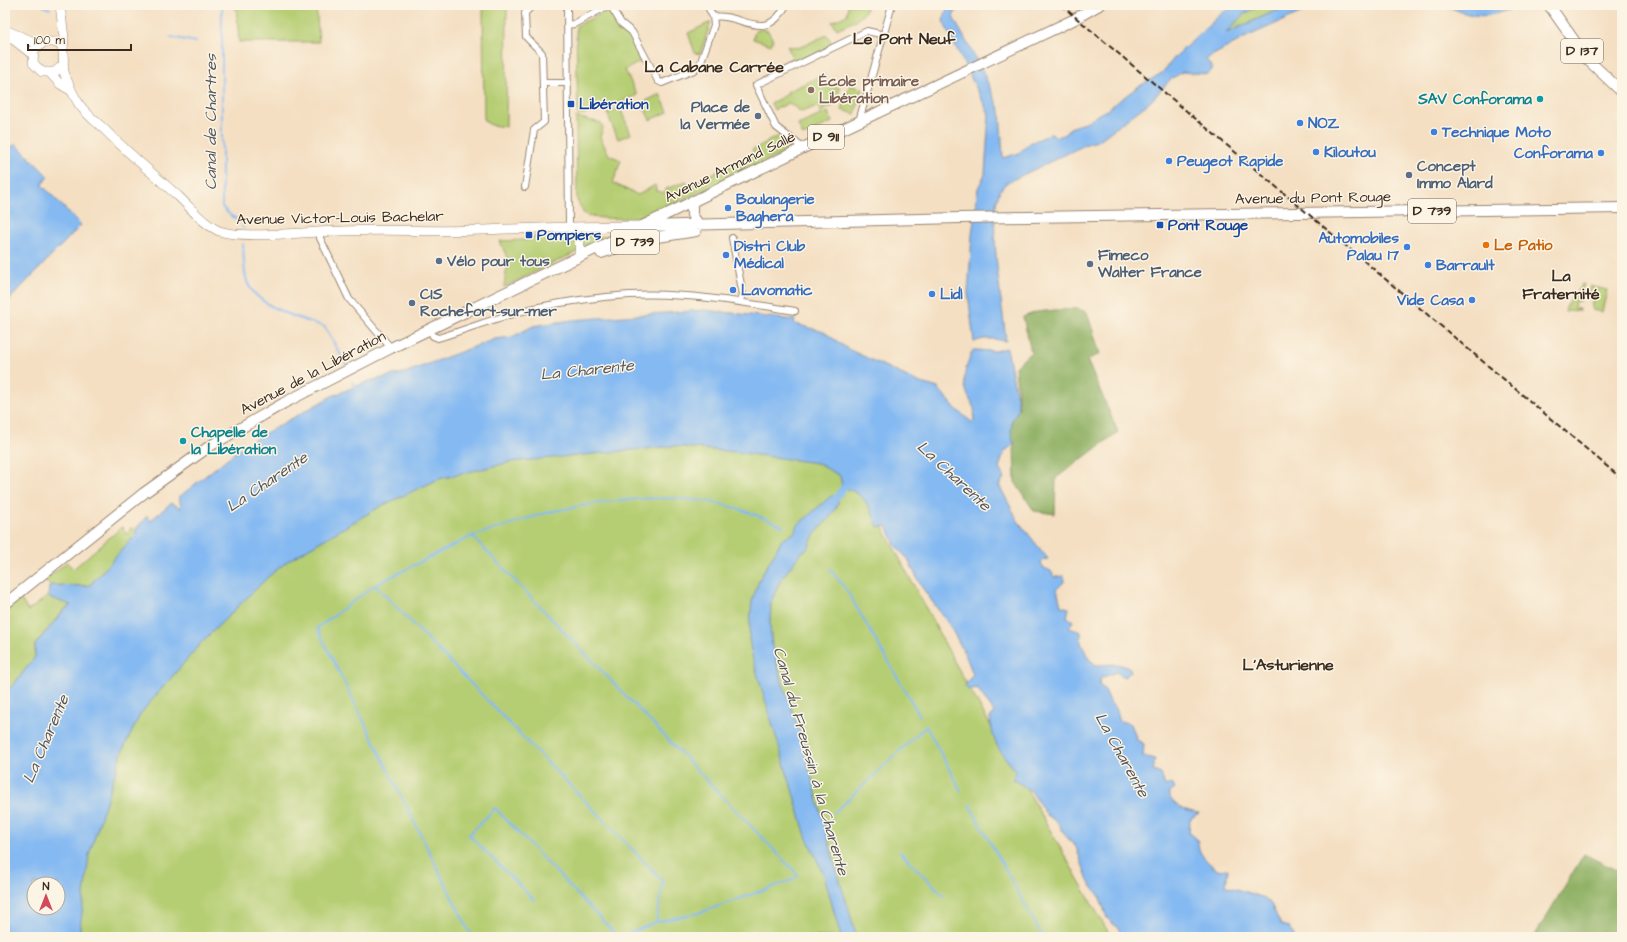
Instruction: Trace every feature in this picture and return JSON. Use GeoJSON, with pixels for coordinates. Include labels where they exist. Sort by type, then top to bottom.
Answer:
{"type":"FeatureCollection","features":[{"type":"Feature","properties":{"kind":"main road","name":"Avenue Armand Sallé"},"geometry":{"type":"LineString","coordinates":[[643,226],[858,121],[1077,18],[1099,5]]}},
{"type":"Feature","properties":{"kind":"main road","name":"D 137"},"geometry":{"type":"LineString","coordinates":[[1548,5],[1588,59],[1622,92]]}},
{"type":"Feature","properties":{"kind":"main road"},"geometry":{"type":"LineString","coordinates":[[61,7],[63,22],[63,49],[65,54],[63,65],[55,72],[50,74],[37,69],[33,63],[32,54],[39,44],[49,41],[54,42],[63,49]]}},
{"type":"Feature","properties":{"kind":"main road"},"geometry":{"type":"LineString","coordinates":[[49,41],[63,22]]}},
{"type":"Feature","properties":{"kind":"main road"},"geometry":{"type":"LineString","coordinates":[[5,30],[39,44]]}},
{"type":"Feature","properties":{"kind":"main road"},"geometry":{"type":"LineString","coordinates":[[5,34],[32,54]]}},
{"type":"Feature","properties":{"kind":"main road","name":"Avenue Victor-Louis Bachelar"},"geometry":{"type":"LineString","coordinates":[[63,65],[70,90],[81,106],[135,160],[176,194],[196,215],[215,229],[234,234],[249,234],[474,230],[569,226],[643,226]]}},
{"type":"Feature","properties":{"kind":"main road","name":"Avenue Victor-Louis Bachelar"},"geometry":{"type":"LineString","coordinates":[[50,74],[60,84],[70,90]]}},
{"type":"Feature","properties":{"kind":"main road"},"geometry":{"type":"LineString","coordinates":[[692,201],[692,215],[699,225]]}},
{"type":"Feature","properties":{"kind":"main road","name":"Avenue du Pont Rouge"},"geometry":{"type":"LineString","coordinates":[[713,225],[1004,217],[1622,208]]}},
{"type":"Feature","properties":{"kind":"main road","name":"D 739"},"geometry":{"type":"LineString","coordinates":[[643,226],[713,225]]}},
{"type":"Feature","properties":{"kind":"main road","name":"D 739"},"geometry":{"type":"LineString","coordinates":[[560,267],[626,245],[672,234],[696,231],[713,225]]}},
{"type":"Feature","properties":{"kind":"main road"},"geometry":{"type":"LineString","coordinates":[[569,226],[580,241],[581,246],[578,258]]}},
{"type":"Feature","properties":{"kind":"main road","name":"Avenue de la Libération"},"geometry":{"type":"LineString","coordinates":[[5,604],[144,493],[210,446],[284,403],[391,348],[643,226]]}},
{"type":"Feature","properties":{"kind":"street"},"geometry":{"type":"LineString","coordinates":[[525,187],[534,130],[544,122],[542,53],[526,37],[526,13],[533,5]]}},
{"type":"Feature","properties":{"kind":"street"},"geometry":{"type":"LineString","coordinates":[[568,5],[569,226]]}},
{"type":"Feature","properties":{"kind":"street"},"geometry":{"type":"LineString","coordinates":[[567,25],[574,24],[610,5],[621,23],[632,32],[660,83],[674,80],[694,70],[700,64],[714,25],[713,17],[707,5]]}},
{"type":"Feature","properties":{"kind":"street"},"geometry":{"type":"LineString","coordinates":[[713,17],[723,16],[752,25],[762,25],[778,17],[786,5]]}},
{"type":"Feature","properties":{"kind":"street"},"geometry":{"type":"LineString","coordinates":[[858,121],[892,5]]}},
{"type":"Feature","properties":{"kind":"street"},"geometry":{"type":"LineString","coordinates":[[803,148],[776,127],[756,85],[867,32],[884,35]]}},
{"type":"Feature","properties":{"kind":"street"},"geometry":{"type":"LineString","coordinates":[[543,83],[568,83]]}},
{"type":"Feature","properties":{"kind":"street"},"geometry":{"type":"LineString","coordinates":[[320,232],[320,238],[349,299],[391,348]]}},
{"type":"Feature","properties":{"kind":"street"},"geometry":{"type":"LineString","coordinates":[[732,238],[743,295],[740,302]]}},
{"type":"Feature","properties":{"kind":"street"},"geometry":{"type":"LineString","coordinates":[[430,330],[433,336],[438,338],[538,308],[578,300],[630,295],[668,296],[740,302],[795,311]]}},
{"type":"Feature","properties":{"kind":"green space"},"geometry":{"type":"Polygon","coordinates":[[[236,5],[316,5],[319,42],[239,42],[236,5]]]}},
{"type":"Feature","properties":{"kind":"green space"},"geometry":{"type":"Polygon","coordinates":[[[483,5],[507,5],[506,127],[491,125],[484,121],[483,5]]]}},
{"type":"Feature","properties":{"kind":"green space"},"geometry":{"type":"Polygon","coordinates":[[[847,5],[867,5],[863,15],[852,23],[837,29],[832,22],[847,15],[847,5]]]}},
{"type":"Feature","properties":{"kind":"green space"},"geometry":{"type":"Polygon","coordinates":[[[1260,5],[1289,5],[1224,34],[1243,15],[1260,5]]]}},
{"type":"Feature","properties":{"kind":"green space"},"geometry":{"type":"Polygon","coordinates":[[[606,11],[611,13],[621,27],[630,34],[643,60],[625,70],[637,95],[597,112],[578,115],[576,26],[606,11]]]}},
{"type":"Feature","properties":{"kind":"green space"},"geometry":{"type":"Polygon","coordinates":[[[711,22],[700,54],[695,53],[688,33],[711,22]]]}},
{"type":"Feature","properties":{"kind":"green space"},"geometry":{"type":"Polygon","coordinates":[[[761,29],[768,31],[773,40],[771,45],[753,39],[755,31],[761,29]]]}},
{"type":"Feature","properties":{"kind":"green space"},"geometry":{"type":"Polygon","coordinates":[[[827,35],[833,45],[791,65],[789,59],[792,57],[787,46],[798,48],[827,35]]]}},
{"type":"Feature","properties":{"kind":"green space"},"geometry":{"type":"Polygon","coordinates":[[[824,74],[828,84],[840,88],[835,105],[820,112],[818,106],[801,112],[789,103],[774,110],[771,103],[788,94],[787,92],[824,74]]]}},
{"type":"Feature","properties":{"kind":"green space"},"geometry":{"type":"Polygon","coordinates":[[[850,85],[863,89],[855,114],[842,110],[850,85]]]}},
{"type":"Feature","properties":{"kind":"green space"},"geometry":{"type":"Polygon","coordinates":[[[660,94],[668,112],[650,120],[642,103],[660,94]]]}},
{"type":"Feature","properties":{"kind":"green space"},"geometry":{"type":"Polygon","coordinates":[[[620,108],[631,134],[618,139],[607,113],[620,108]]]}},
{"type":"Feature","properties":{"kind":"green space"},"geometry":{"type":"Polygon","coordinates":[[[828,112],[832,122],[803,136],[798,125],[828,112]]]}},
{"type":"Feature","properties":{"kind":"green space"},"geometry":{"type":"Polygon","coordinates":[[[576,117],[601,123],[603,128],[600,137],[609,155],[621,160],[613,183],[638,195],[655,185],[657,191],[665,193],[666,189],[686,181],[689,185],[754,154],[752,150],[774,138],[781,136],[788,140],[789,151],[652,214],[627,218],[600,218],[584,214],[577,200],[576,117]]]}},
{"type":"Feature","properties":{"kind":"green space"},"geometry":{"type":"Polygon","coordinates":[[[578,235],[608,237],[504,287],[508,260],[500,241],[527,240],[534,237],[578,235]]]}},
{"type":"Feature","properties":{"kind":"green space"},"geometry":{"type":"Polygon","coordinates":[[[1582,284],[1584,284],[1580,301],[1575,301],[1574,308],[1579,309],[1579,311],[1568,310],[1565,312],[1566,307],[1582,284]]]}},
{"type":"Feature","properties":{"kind":"green space"},"geometry":{"type":"Polygon","coordinates":[[[1590,286],[1607,290],[1602,312],[1592,310],[1592,296],[1587,296],[1590,286]]]}},
{"type":"Feature","properties":{"kind":"green space"},"geometry":{"type":"Polygon","coordinates":[[[1074,308],[1087,312],[1100,354],[1087,360],[1118,432],[1056,478],[1055,514],[1034,511],[1015,482],[1014,444],[1011,433],[1012,420],[1019,408],[1015,367],[1031,352],[1023,317],[1036,312],[1074,308]]]}},
{"type":"Feature","properties":{"kind":"green space"},"geometry":{"type":"Polygon","coordinates":[[[675,418],[853,471],[955,663],[1111,937],[63,937],[113,729],[317,509],[675,418]]]}},
{"type":"Feature","properties":{"kind":"green space"},"geometry":{"type":"Polygon","coordinates":[[[122,527],[127,534],[132,527],[137,534],[90,585],[50,586],[45,580],[67,562],[73,569],[122,527]]]}},
{"type":"Feature","properties":{"kind":"green space"},"geometry":{"type":"Polygon","coordinates":[[[48,596],[72,604],[63,611],[35,645],[35,657],[5,693],[5,611],[20,598],[28,611],[48,596]]]}},
{"type":"Feature","properties":{"kind":"green space"},"geometry":{"type":"Polygon","coordinates":[[[1584,854],[1622,873],[1622,937],[1534,937],[1584,854]]]}},
{"type":"Feature","properties":{"kind":"water"},"geometry":{"type":"Polygon","coordinates":[[[948,5],[958,5],[953,17],[983,72],[1000,111],[1003,158],[1019,153],[1030,143],[1051,134],[1058,137],[1065,134],[1070,128],[1082,124],[1107,110],[1136,88],[1162,73],[1176,56],[1222,13],[1238,5],[1260,5],[1243,15],[1226,33],[1289,5],[1318,5],[1246,37],[1206,59],[1213,69],[1207,74],[1182,72],[1170,80],[1150,102],[1098,141],[1089,143],[1006,183],[999,193],[996,206],[995,244],[1006,341],[986,339],[974,342],[968,293],[972,235],[978,188],[985,174],[989,114],[943,21],[948,5]]]}},
{"type":"Feature","properties":{"kind":"water"},"geometry":{"type":"Polygon","coordinates":[[[1445,5],[1524,5],[1484,16],[1467,14],[1445,5]]]}},
{"type":"Feature","properties":{"kind":"water"},"geometry":{"type":"Polygon","coordinates":[[[16,144],[48,176],[42,185],[81,225],[5,304],[5,151],[16,144]]]}},
{"type":"Feature","properties":{"kind":"water","name":"La Charente"},"geometry":{"type":"Polygon","coordinates":[[[704,310],[795,320],[794,323],[796,324],[824,332],[848,349],[918,382],[938,388],[957,410],[973,423],[974,409],[965,387],[965,376],[967,365],[973,350],[995,351],[1007,348],[1019,408],[1012,420],[1011,433],[1014,444],[1004,452],[999,468],[1004,478],[999,485],[1018,521],[1048,559],[1041,560],[1042,567],[1051,571],[1054,577],[1063,576],[1065,581],[1057,589],[1061,606],[1069,608],[1067,617],[1073,621],[1069,628],[1081,632],[1081,643],[1089,659],[1096,665],[1118,664],[1130,668],[1131,672],[1124,677],[1116,672],[1101,678],[1099,685],[1105,690],[1111,704],[1116,708],[1120,721],[1131,724],[1137,740],[1144,744],[1143,756],[1155,759],[1153,771],[1161,774],[1165,786],[1172,783],[1175,789],[1168,794],[1173,802],[1180,808],[1199,813],[1190,819],[1189,833],[1198,841],[1201,854],[1217,870],[1228,869],[1226,886],[1262,897],[1271,904],[1281,925],[1289,927],[1295,937],[1120,937],[1119,929],[1107,918],[1099,895],[1089,883],[1076,847],[1064,834],[1059,824],[1046,814],[1031,791],[1013,779],[1016,771],[998,747],[991,727],[990,718],[994,712],[977,688],[968,690],[965,685],[973,674],[965,654],[950,626],[921,586],[908,559],[896,547],[887,526],[878,527],[865,501],[856,493],[842,487],[840,476],[817,463],[674,446],[511,462],[439,479],[381,506],[289,560],[269,576],[201,643],[141,713],[122,752],[89,855],[79,937],[5,937],[5,693],[35,657],[35,645],[63,611],[71,605],[50,598],[48,596],[49,587],[52,585],[90,585],[136,534],[136,529],[147,516],[150,521],[171,503],[181,508],[179,497],[234,453],[255,439],[332,396],[369,381],[407,372],[495,339],[512,337],[533,326],[572,320],[704,310]]]}},
{"type":"Feature","properties":{"kind":"water"},"geometry":{"type":"Polygon","coordinates":[[[831,496],[838,496],[838,504],[831,516],[814,535],[808,548],[800,554],[780,581],[771,602],[770,625],[772,646],[781,678],[798,727],[836,868],[857,937],[841,937],[824,875],[806,836],[753,660],[749,639],[752,601],[759,580],[783,538],[793,534],[799,524],[831,496]]]}},
{"type":"Feature","properties":{"kind":"waterway"},"geometry":{"type":"LineString","coordinates":[[42,5],[50,9]]}},
{"type":"Feature","properties":{"kind":"waterway","name":"Canal de Chartres"},"geometry":{"type":"LineString","coordinates":[[222,5],[222,207],[231,216],[243,222],[243,228]]}},
{"type":"Feature","properties":{"kind":"waterway"},"geometry":{"type":"LineString","coordinates":[[171,37],[196,42]]}},
{"type":"Feature","properties":{"kind":"waterway","name":"Canal de Chartres"},"geometry":{"type":"LineString","coordinates":[[243,244],[245,275],[248,284],[254,292],[261,300],[282,312],[325,327],[346,365]]}},
{"type":"Feature","properties":{"kind":"waterway","name":"Canal de Chartres"},"geometry":{"type":"LineString","coordinates":[[352,381],[355,388]]}},
{"type":"Feature","properties":{"kind":"waterway","name":"Canal du Freussin à la Charente"},"geometry":{"type":"LineString","coordinates":[[832,503],[850,479]]}},
{"type":"Feature","properties":{"kind":"waterway"},"geometry":{"type":"LineString","coordinates":[[472,536],[537,515],[559,510],[612,501],[648,498],[684,499],[712,502],[743,510],[783,526]]}},
{"type":"Feature","properties":{"kind":"waterway"},"geometry":{"type":"LineString","coordinates":[[375,585],[472,536],[798,875],[795,879],[699,913],[656,922]]}},
{"type":"Feature","properties":{"kind":"waterway"},"geometry":{"type":"LineString","coordinates":[[830,569],[847,591],[920,716]]}},
{"type":"Feature","properties":{"kind":"waterway"},"geometry":{"type":"LineString","coordinates":[[472,937],[317,628],[375,585],[663,881],[656,922],[621,937]]}},
{"type":"Feature","properties":{"kind":"waterway"},"geometry":{"type":"LineString","coordinates":[[834,813],[926,726],[961,791]]}},
{"type":"Feature","properties":{"kind":"waterway"},"geometry":{"type":"LineString","coordinates":[[969,804],[1043,937]]}},
{"type":"Feature","properties":{"kind":"waterway"},"geometry":{"type":"LineString","coordinates":[[535,901],[469,835],[495,808],[618,937]]}},
{"type":"Feature","properties":{"kind":"waterway"},"geometry":{"type":"LineString","coordinates":[[900,852],[944,896]]}},
{"type":"Feature","properties":{"kind":"railway"},"geometry":{"type":"LineString","coordinates":[[1061,5],[1622,479]]}},
{"type":"Feature","properties":{"kind":"place","name":"École primaire Libération"},"geometry":{"type":"Point","coordinates":[811,90]}},
{"type":"Feature","properties":{"kind":"place","name":"SAV Conforama"},"geometry":{"type":"Point","coordinates":[1540,99]}},
{"type":"Feature","properties":{"kind":"place","name":"Libération"},"geometry":{"type":"Point","coordinates":[571,104]}},
{"type":"Feature","properties":{"kind":"place","name":"Place de la Vermée"},"geometry":{"type":"Point","coordinates":[758,116]}},
{"type":"Feature","properties":{"kind":"place","name":"NOZ"},"geometry":{"type":"Point","coordinates":[1300,123]}},
{"type":"Feature","properties":{"kind":"place","name":"Technique Moto"},"geometry":{"type":"Point","coordinates":[1434,132]}},
{"type":"Feature","properties":{"kind":"place","name":"Kiloutou"},"geometry":{"type":"Point","coordinates":[1316,152]}},
{"type":"Feature","properties":{"kind":"place","name":"Conforama"},"geometry":{"type":"Point","coordinates":[1601,153]}},
{"type":"Feature","properties":{"kind":"place","name":"Peugeot Rapide"},"geometry":{"type":"Point","coordinates":[1169,161]}},
{"type":"Feature","properties":{"kind":"place","name":"Concept Immo Alard"},"geometry":{"type":"Point","coordinates":[1409,175]}},
{"type":"Feature","properties":{"kind":"place","name":"Boulangerie Baghera"},"geometry":{"type":"Point","coordinates":[728,208]}},
{"type":"Feature","properties":{"kind":"place","name":"Pont Rouge"},"geometry":{"type":"Point","coordinates":[1160,225]}},
{"type":"Feature","properties":{"kind":"place","name":"Pompiers"},"geometry":{"type":"Point","coordinates":[529,235]}},
{"type":"Feature","properties":{"kind":"place","name":"Le Patio"},"geometry":{"type":"Point","coordinates":[1486,245]}},
{"type":"Feature","properties":{"kind":"place","name":"Automobiles Palau 17"},"geometry":{"type":"Point","coordinates":[1407,247]}},
{"type":"Feature","properties":{"kind":"place","name":"Distri Club Médical"},"geometry":{"type":"Point","coordinates":[726,255]}},
{"type":"Feature","properties":{"kind":"place","name":"Vélo pour tous"},"geometry":{"type":"Point","coordinates":[439,261]}},
{"type":"Feature","properties":{"kind":"place","name":"Fimeco Walter France"},"geometry":{"type":"Point","coordinates":[1090,264]}},
{"type":"Feature","properties":{"kind":"place","name":"Barrault"},"geometry":{"type":"Point","coordinates":[1428,265]}},
{"type":"Feature","properties":{"kind":"place","name":"Lavomatic"},"geometry":{"type":"Point","coordinates":[733,290]}},
{"type":"Feature","properties":{"kind":"place","name":"Lidl"},"geometry":{"type":"Point","coordinates":[932,294]}},
{"type":"Feature","properties":{"kind":"place","name":"Vide Casa"},"geometry":{"type":"Point","coordinates":[1472,300]}},
{"type":"Feature","properties":{"kind":"place","name":"CIS Rochefort-sur-mer"},"geometry":{"type":"Point","coordinates":[412,303]}},
{"type":"Feature","properties":{"kind":"place","name":"Chapelle de la Libération"},"geometry":{"type":"Point","coordinates":[183,441]}},
{"type":"Feature","properties":{"kind":"district","name":"Le Pont Neuf"},"geometry":{"type":"Point","coordinates":[904,39]}},
{"type":"Feature","properties":{"kind":"district","name":"La Cabane Carrée"},"geometry":{"type":"Point","coordinates":[714,67]}},
{"type":"Feature","properties":{"kind":"district","name":"La Fraternité"},"geometry":{"type":"Point","coordinates":[1561,285]}},
{"type":"Feature","properties":{"kind":"district","name":"L'Asturienne"},"geometry":{"type":"Point","coordinates":[1288,665]}}]}
